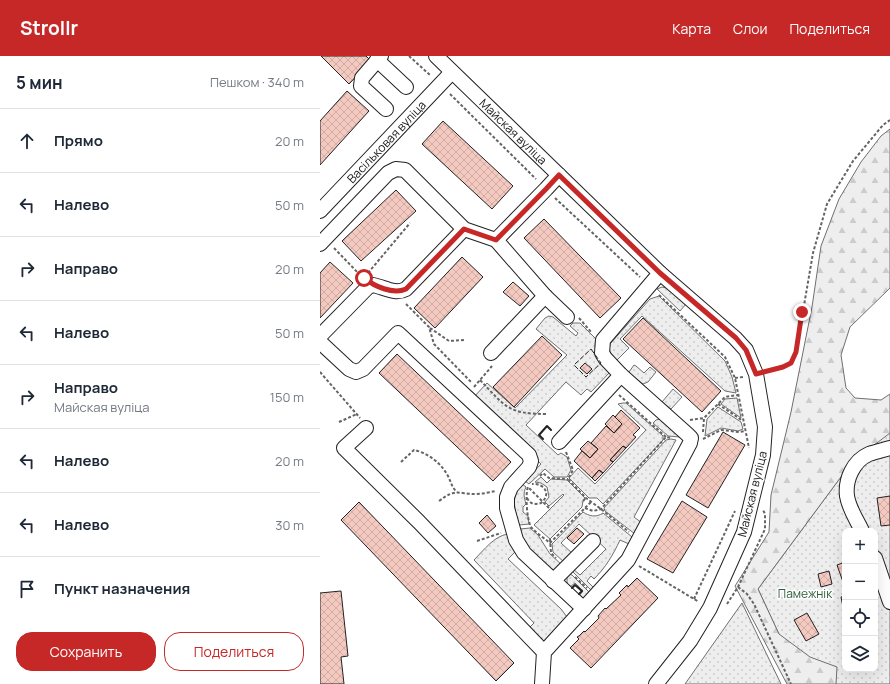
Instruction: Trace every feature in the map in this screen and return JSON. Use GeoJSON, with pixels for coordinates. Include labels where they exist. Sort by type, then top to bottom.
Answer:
{"type":"FeatureCollection","features":[{"type":"Feature","properties":{"kind":"street","name":"Майская вуліца"},"geometry":{"type":"LineString","coordinates":[[436,56],[660,273],[736,338],[746,350],[756,374],[765,427],[763,455],[744,532],[710,608],[690,641],[656,684]]}},
{"type":"Feature","properties":{"kind":"street"},"geometry":{"type":"LineString","coordinates":[[386,109],[361,86],[362,78],[379,58],[406,87]]}},
{"type":"Feature","properties":{"kind":"street","name":"Васільковая вуліца"},"geometry":{"type":"LineString","coordinates":[[320,211],[452,72]]}},
{"type":"Feature","properties":{"kind":"street"},"geometry":{"type":"LineString","coordinates":[[323,242],[388,173],[396,169],[406,170],[464,229],[496,240],[545,296],[567,317]]}},
{"type":"Feature","properties":{"kind":"street"},"geometry":{"type":"LineString","coordinates":[[496,240],[559,175]]}},
{"type":"Feature","properties":{"kind":"street"},"geometry":{"type":"LineString","coordinates":[[320,336],[368,287],[373,285],[400,292],[406,289],[464,229]]}},
{"type":"Feature","properties":{"kind":"street"},"geometry":{"type":"LineString","coordinates":[[542,684],[544,652],[628,560],[690,443],[690,438],[687,434],[621,375],[602,353],[602,340],[660,273]]}},
{"type":"Feature","properties":{"kind":"street"},"geometry":{"type":"LineString","coordinates":[[491,353],[545,296]]}},
{"type":"Feature","properties":{"kind":"street"},"geometry":{"type":"LineString","coordinates":[[320,342],[349,369],[356,372],[363,369],[398,333],[529,455],[531,461],[529,467],[519,484],[507,497],[507,508],[519,547],[584,609]]}},
{"type":"Feature","properties":{"kind":"street"},"geometry":{"type":"LineString","coordinates":[[559,442],[621,375]]}},
{"type":"Feature","properties":{"kind":"street"},"geometry":{"type":"LineString","coordinates":[[364,423],[344,448],[419,522],[544,652]]}},
{"type":"Feature","properties":{"kind":"street"},"geometry":{"type":"LineString","coordinates":[[860,528],[851,510],[847,496],[849,478],[855,464],[868,455],[890,448]]}},
{"type":"Feature","properties":{"kind":"street"},"geometry":{"type":"LineString","coordinates":[[553,581],[593,541]]}},
{"type":"Feature","properties":{"kind":"street"},"geometry":{"type":"LineString","coordinates":[[877,564],[890,602]]}},
{"type":"Feature","properties":{"kind":"path"},"geometry":{"type":"LineString","coordinates":[[735,378],[783,367],[791,363],[796,352],[813,253],[827,204],[853,161],[883,125],[890,120]]}},
{"type":"Feature","properties":{"kind":"path"},"geometry":{"type":"LineString","coordinates":[[323,242],[373,285]]}},
{"type":"Feature","properties":{"kind":"path"},"geometry":{"type":"LineString","coordinates":[[394,291],[429,327],[448,341],[464,340]]}},
{"type":"Feature","properties":{"kind":"path"},"geometry":{"type":"LineString","coordinates":[[429,327],[434,344],[475,385]]}},
{"type":"Feature","properties":{"kind":"path"},"geometry":{"type":"LineString","coordinates":[[320,372],[364,423]]}},
{"type":"Feature","properties":{"kind":"path"},"geometry":{"type":"LineString","coordinates":[[480,380],[505,406],[512,410],[526,414],[546,414]]}},
{"type":"Feature","properties":{"kind":"path"},"geometry":{"type":"LineString","coordinates":[[610,387],[666,437],[679,438],[690,443]]}},
{"type":"Feature","properties":{"kind":"path"},"geometry":{"type":"LineString","coordinates":[[689,420],[704,418],[725,397],[738,395]]}},
{"type":"Feature","properties":{"kind":"path"},"geometry":{"type":"LineString","coordinates":[[718,404],[744,422]]}},
{"type":"Feature","properties":{"kind":"path"},"geometry":{"type":"LineString","coordinates":[[339,422],[357,414]]}},
{"type":"Feature","properties":{"kind":"path"},"geometry":{"type":"LineString","coordinates":[[704,418],[702,440],[721,430],[738,432],[746,431]]}},
{"type":"Feature","properties":{"kind":"path"},"geometry":{"type":"LineString","coordinates":[[585,508],[593,511],[601,509],[666,437]]}},
{"type":"Feature","properties":{"kind":"path"},"geometry":{"type":"LineString","coordinates":[[559,442],[566,452],[574,470],[568,479]]}},
{"type":"Feature","properties":{"kind":"path"},"geometry":{"type":"LineString","coordinates":[[401,462],[414,450],[426,454],[444,469],[457,492]]}},
{"type":"Feature","properties":{"kind":"path"},"geometry":{"type":"LineString","coordinates":[[532,484],[543,473],[549,478],[568,479],[586,498],[639,540]]}},
{"type":"Feature","properties":{"kind":"path"},"geometry":{"type":"LineString","coordinates":[[519,484],[526,491],[530,526],[550,543],[591,502]]}},
{"type":"Feature","properties":{"kind":"path"},"geometry":{"type":"LineString","coordinates":[[519,484],[549,508]]}},
{"type":"Feature","properties":{"kind":"path"},"geometry":{"type":"LineString","coordinates":[[440,502],[452,493],[477,494],[519,484],[540,484],[545,489],[546,497],[543,502],[534,504],[528,501],[526,496]]}},
{"type":"Feature","properties":{"kind":"path"},"geometry":{"type":"LineString","coordinates":[[583,501],[586,498]]}},
{"type":"Feature","properties":{"kind":"path"},"geometry":{"type":"LineString","coordinates":[[628,560],[710,608]]}},
{"type":"Feature","properties":{"kind":"path"},"geometry":{"type":"LineString","coordinates":[[738,587],[747,594],[754,604],[791,684]]}},
{"type":"Feature","properties":{"kind":"green space"},"geometry":{"type":"Polygon","coordinates":[[[890,129],[890,288],[850,327],[841,355],[846,388],[855,398],[881,400],[890,394],[890,433],[852,462],[758,589],[779,634],[810,657],[837,667],[836,684],[787,684],[735,586],[769,532],[771,495],[791,412],[812,307],[821,246],[839,199],[861,162],[881,136],[890,129]]]}},
{"type":"Feature","properties":{"kind":"green space"},"geometry":{"type":"Polygon","coordinates":[[[662,287],[670,289],[686,304],[680,311],[657,289],[662,287]]]}},
{"type":"Feature","properties":{"kind":"green space"},"geometry":{"type":"Polygon","coordinates":[[[659,296],[725,361],[732,377],[736,393],[725,391],[642,316],[620,339],[629,348],[617,360],[612,355],[610,351],[610,344],[650,299],[659,296]]]}},
{"type":"Feature","properties":{"kind":"green space"},"geometry":{"type":"Polygon","coordinates":[[[549,316],[553,317],[576,336],[578,333],[570,326],[573,323],[580,323],[596,339],[595,349],[601,361],[610,372],[591,392],[587,389],[581,395],[566,382],[526,425],[558,455],[561,453],[567,457],[571,470],[567,477],[554,477],[545,469],[529,484],[525,481],[541,464],[473,398],[487,383],[515,408],[567,355],[536,329],[545,318],[549,316]]]}},
{"type":"Feature","properties":{"kind":"green space"},"geometry":{"type":"Polygon","coordinates":[[[634,365],[644,373],[650,367],[656,372],[648,382],[643,384],[629,372],[634,365]]]}},
{"type":"Feature","properties":{"kind":"green space"},"geometry":{"type":"Polygon","coordinates":[[[673,389],[682,397],[671,409],[662,402],[673,389]]]}},
{"type":"Feature","properties":{"kind":"green space"},"geometry":{"type":"Polygon","coordinates":[[[737,398],[741,418],[721,404],[725,399],[737,398]]]}},
{"type":"Feature","properties":{"kind":"green space"},"geometry":{"type":"Polygon","coordinates":[[[626,403],[663,436],[663,440],[603,504],[597,498],[589,498],[569,478],[578,468],[595,484],[646,430],[618,404],[626,403]]]}},
{"type":"Feature","properties":{"kind":"green space"},"geometry":{"type":"Polygon","coordinates":[[[718,407],[741,422],[743,429],[738,431],[721,428],[705,436],[707,419],[718,407]]]}},
{"type":"Feature","properties":{"kind":"green space"},"geometry":{"type":"Polygon","coordinates":[[[660,419],[680,437],[668,436],[653,423],[660,419]]]}},
{"type":"Feature","properties":{"kind":"green space","name":"Памежнік"},"geometry":{"type":"Polygon","coordinates":[[[890,419],[890,684],[802,684],[758,589],[852,462],[890,419]]]}},
{"type":"Feature","properties":{"kind":"green space"},"geometry":{"type":"Polygon","coordinates":[[[666,440],[676,440],[634,517],[642,523],[635,534],[605,511],[604,508],[666,440]]]}},
{"type":"Feature","properties":{"kind":"green space"},"geometry":{"type":"Polygon","coordinates":[[[541,477],[547,483],[551,479],[567,480],[585,498],[582,507],[550,539],[534,525],[564,495],[563,494],[549,506],[545,502],[549,497],[547,487],[541,483],[535,482],[541,477]]]}},
{"type":"Feature","properties":{"kind":"green space"},"geometry":{"type":"Polygon","coordinates":[[[522,484],[526,487],[524,495],[526,504],[523,507],[523,512],[528,516],[529,524],[519,525],[514,503],[516,493],[522,484]]]}},
{"type":"Feature","properties":{"kind":"green space"},"geometry":{"type":"Polygon","coordinates":[[[583,512],[593,516],[598,516],[603,513],[632,537],[629,544],[620,540],[612,556],[602,570],[594,579],[591,576],[587,581],[595,589],[593,592],[572,571],[573,569],[580,575],[606,549],[579,524],[561,543],[573,554],[565,563],[553,552],[552,544],[583,512]]]}},
{"type":"Feature","properties":{"kind":"green space"},"geometry":{"type":"Polygon","coordinates":[[[530,528],[538,535],[550,554],[562,565],[555,570],[552,569],[543,563],[529,549],[524,542],[520,529],[530,528]]]}},
{"type":"Feature","properties":{"kind":"green space"},"geometry":{"type":"Polygon","coordinates":[[[508,534],[515,552],[508,559],[561,609],[567,617],[546,641],[541,641],[528,629],[534,623],[474,560],[494,540],[508,534]]]}},
{"type":"Feature","properties":{"kind":"green space"},"geometry":{"type":"Polygon","coordinates":[[[569,574],[572,575],[591,594],[584,600],[579,596],[583,591],[575,583],[570,587],[567,584],[569,574]]]}},
{"type":"Feature","properties":{"kind":"green space"},"geometry":{"type":"Polygon","coordinates":[[[742,603],[781,684],[685,684],[742,603]]]}},
{"type":"Feature","properties":{"kind":"building"},"geometry":{"type":"Polygon","coordinates":[[[321,56],[366,56],[371,61],[349,84],[321,56]]]}},
{"type":"Feature","properties":{"kind":"building"},"geometry":{"type":"Polygon","coordinates":[[[347,91],[369,111],[320,165],[320,121],[347,91]]]}},
{"type":"Feature","properties":{"kind":"building"},"geometry":{"type":"Polygon","coordinates":[[[443,121],[513,186],[492,209],[422,144],[443,121]]]}},
{"type":"Feature","properties":{"kind":"building"},"geometry":{"type":"Polygon","coordinates":[[[396,190],[416,211],[361,261],[342,241],[396,190]]]}},
{"type":"Feature","properties":{"kind":"building"},"geometry":{"type":"Polygon","coordinates":[[[544,219],[621,298],[600,318],[524,238],[544,219]]]}},
{"type":"Feature","properties":{"kind":"building"},"geometry":{"type":"Polygon","coordinates":[[[462,257],[483,277],[435,328],[414,308],[462,257]]]}},
{"type":"Feature","properties":{"kind":"building"},"geometry":{"type":"Polygon","coordinates":[[[330,262],[353,283],[320,318],[320,273],[330,262]]]}},
{"type":"Feature","properties":{"kind":"building"},"geometry":{"type":"Polygon","coordinates":[[[513,282],[529,296],[520,306],[503,292],[513,282]]]}},
{"type":"Feature","properties":{"kind":"building"},"geometry":{"type":"Polygon","coordinates":[[[643,318],[721,391],[702,412],[623,339],[643,318]]]}},
{"type":"Feature","properties":{"kind":"building"},"geometry":{"type":"Polygon","coordinates":[[[542,336],[562,355],[514,407],[493,387],[542,336]]]}},
{"type":"Feature","properties":{"kind":"building"},"geometry":{"type":"Polygon","coordinates":[[[397,354],[511,462],[493,481],[379,373],[397,354]]]}},
{"type":"Feature","properties":{"kind":"building"},"geometry":{"type":"Polygon","coordinates":[[[585,363],[592,369],[587,374],[580,368],[585,363]]]}},
{"type":"Feature","properties":{"kind":"building"},"geometry":{"type":"Polygon","coordinates":[[[621,410],[640,428],[633,435],[636,437],[626,448],[623,446],[610,460],[613,462],[603,473],[599,470],[592,478],[574,461],[582,451],[590,458],[598,449],[591,443],[606,426],[614,433],[622,424],[615,417],[621,410]]]}},
{"type":"Feature","properties":{"kind":"building"},"geometry":{"type":"Polygon","coordinates":[[[613,415],[622,424],[614,433],[605,424],[613,415]]]}},
{"type":"Feature","properties":{"kind":"building"},"geometry":{"type":"Polygon","coordinates":[[[723,432],[745,445],[708,508],[686,495],[723,432]]]}},
{"type":"Feature","properties":{"kind":"building"},"geometry":{"type":"Polygon","coordinates":[[[588,441],[598,449],[590,458],[580,449],[588,441]]]}},
{"type":"Feature","properties":{"kind":"building"},"geometry":{"type":"Polygon","coordinates":[[[623,446],[626,448],[613,462],[610,460],[623,446]]]}},
{"type":"Feature","properties":{"kind":"building"},"geometry":{"type":"Polygon","coordinates":[[[599,470],[603,473],[595,481],[592,478],[599,470]]]}},
{"type":"Feature","properties":{"kind":"building"},"geometry":{"type":"Polygon","coordinates":[[[890,496],[890,525],[881,526],[877,498],[890,496]]]}},
{"type":"Feature","properties":{"kind":"building"},"geometry":{"type":"Polygon","coordinates":[[[682,501],[707,517],[673,573],[647,559],[682,501]]]}},
{"type":"Feature","properties":{"kind":"building"},"geometry":{"type":"Polygon","coordinates":[[[359,502],[514,663],[496,681],[341,520],[359,502]]]}},
{"type":"Feature","properties":{"kind":"building"},"geometry":{"type":"Polygon","coordinates":[[[487,515],[496,526],[488,533],[479,523],[487,515]]]}},
{"type":"Feature","properties":{"kind":"building"},"geometry":{"type":"Polygon","coordinates":[[[577,528],[584,534],[574,544],[567,538],[577,528]]]}},
{"type":"Feature","properties":{"kind":"building"},"geometry":{"type":"Polygon","coordinates":[[[842,563],[842,579],[837,565],[842,563]]]}},
{"type":"Feature","properties":{"kind":"building"},"geometry":{"type":"Polygon","coordinates":[[[829,571],[832,584],[821,587],[818,574],[829,571]]]}},
{"type":"Feature","properties":{"kind":"building"},"geometry":{"type":"Polygon","coordinates":[[[637,578],[658,598],[591,668],[570,648],[579,639],[577,637],[584,631],[585,632],[599,618],[598,616],[605,608],[606,609],[621,595],[619,593],[637,578]]]}},
{"type":"Feature","properties":{"kind":"building"},"geometry":{"type":"Polygon","coordinates":[[[341,591],[348,656],[341,657],[344,684],[320,684],[320,593],[341,591]]]}},
{"type":"Feature","properties":{"kind":"building"},"geometry":{"type":"Polygon","coordinates":[[[807,613],[819,634],[806,641],[794,620],[807,613]]]}},
{"type":"Feature","properties":{"kind":"fence"},"geometry":{"type":"LineString","coordinates":[[591,349],[601,363],[586,377],[574,365],[591,349]]}},
{"type":"Feature","properties":{"kind":"wall"},"geometry":{"type":"LineString","coordinates":[[543,439],[539,435],[547,426],[551,430]]}},
{"type":"Feature","properties":{"kind":"wall"},"geometry":{"type":"LineString","coordinates":[[572,588],[575,585],[582,591],[579,594]]}},
{"type":"Feature","properties":{"kind":"route"},"geometry":{"type":"LineString","coordinates":[[364,278],[373,285],[394,291],[400,292],[406,289],[464,229],[496,240],[559,175],[660,273],[736,338],[746,350],[756,374],[783,367],[791,363],[796,352],[802,312]]}}]}
